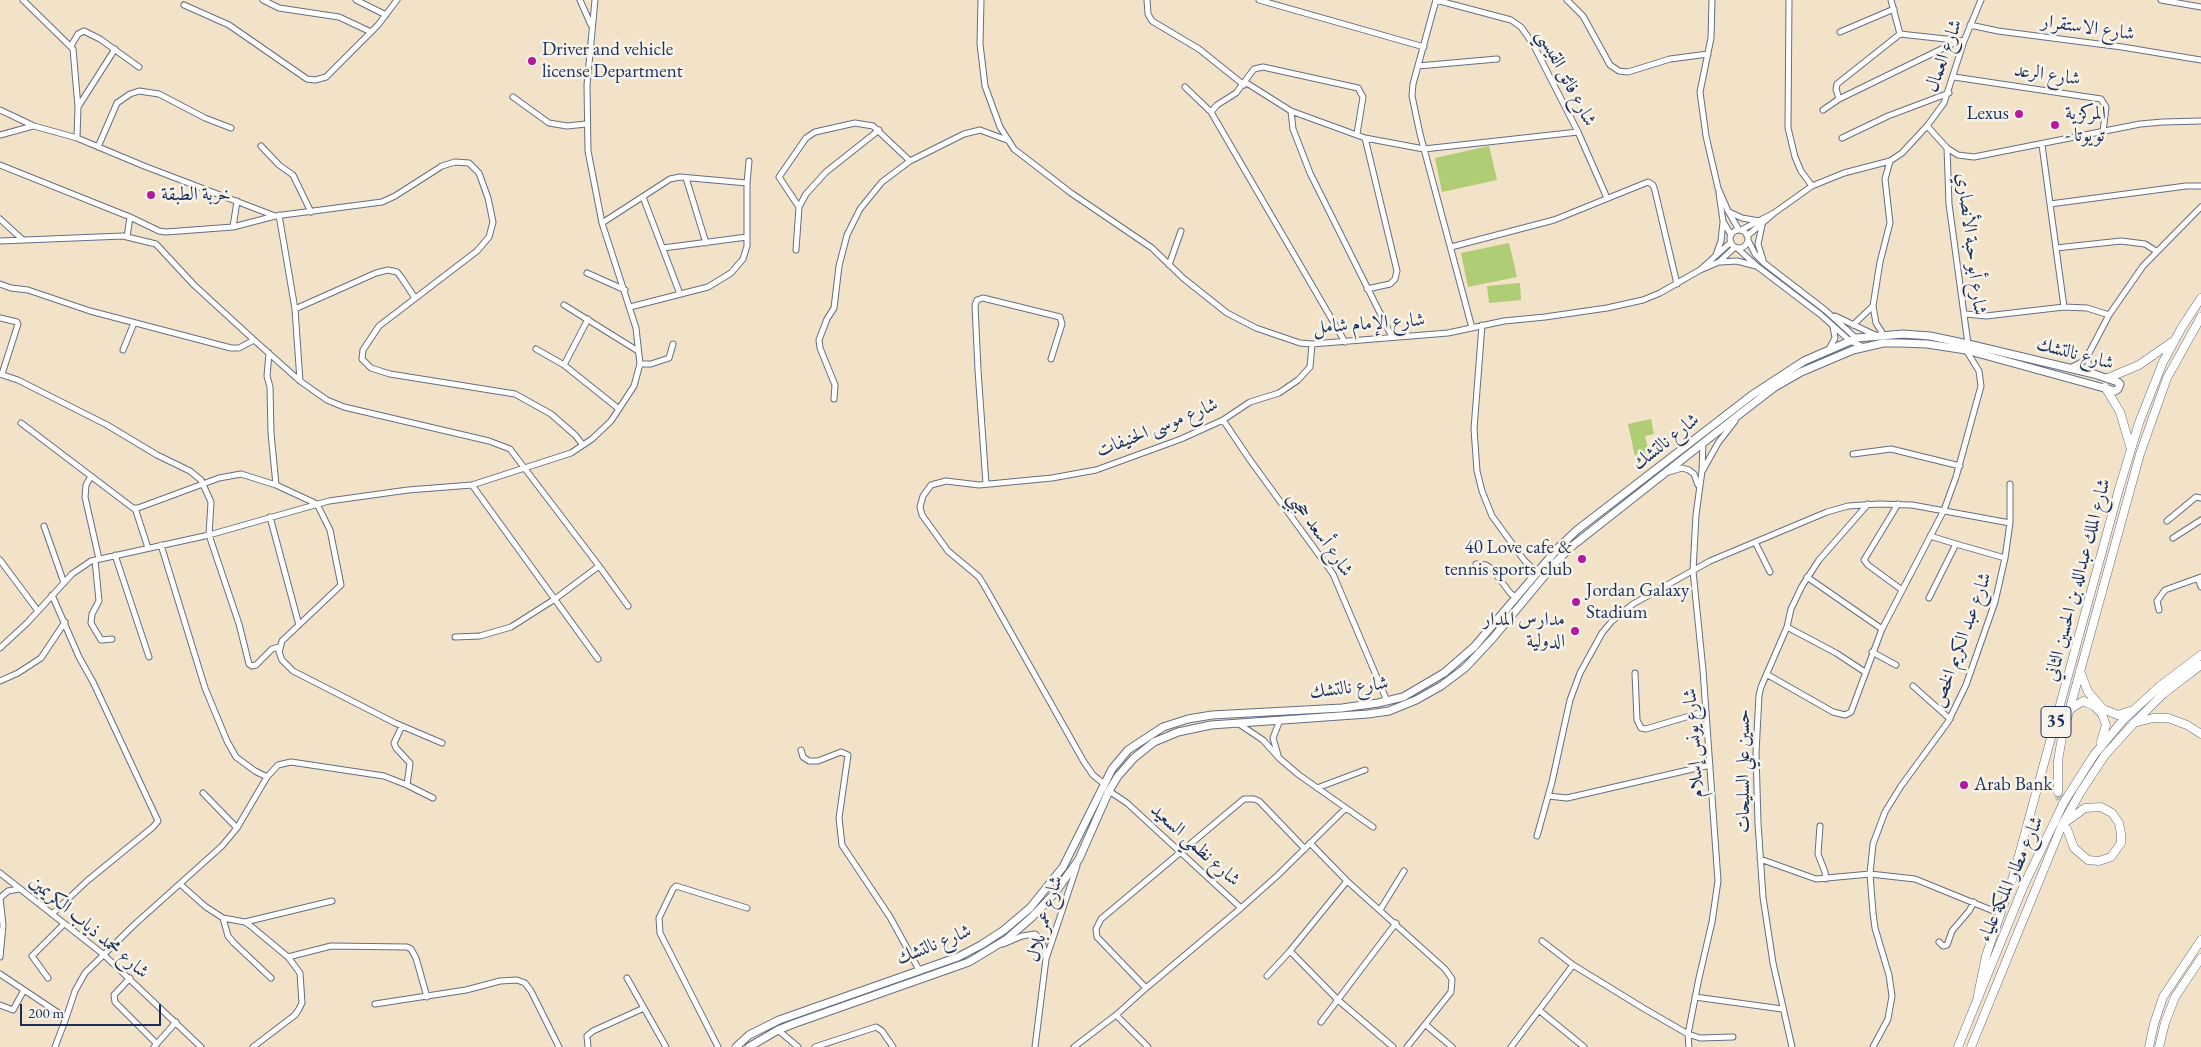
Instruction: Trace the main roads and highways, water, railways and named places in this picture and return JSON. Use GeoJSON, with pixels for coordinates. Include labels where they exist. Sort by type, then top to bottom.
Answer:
{"type":"FeatureCollection","features":[{"type":"Feature","properties":{"kind":"highway","name":"شارع الملك عبدالله بن الحسين الثاني"},"geometry":{"type":"LineString","coordinates":[[1978,995],[1986,956],[2001,914],[2030,818],[2131,448],[2154,382],[2175,339],[2201,298]]}},
{"type":"Feature","properties":{"kind":"highway","name":"شارع الملك عبدالله بن الحسين الثاني"},"geometry":{"type":"LineString","coordinates":[[2058,792],[2058,755],[2131,484],[2150,423],[2167,378],[2201,317]]}},
{"type":"Feature","properties":{"kind":"highway"},"geometry":{"type":"LineString","coordinates":[[2108,378],[2148,360],[2175,339]]}},
{"type":"Feature","properties":{"kind":"highway"},"geometry":{"type":"LineString","coordinates":[[2105,387],[2120,412],[2131,448]]}},
{"type":"Feature","properties":{"kind":"highway","name":"شارع مطار الملكة علياء"},"geometry":{"type":"LineString","coordinates":[[1958,1047],[1978,995],[2045,838],[2064,802],[2094,755],[2134,710],[2174,675],[2201,655]]}},
{"type":"Feature","properties":{"kind":"highway","name":"شارع مطار الملكة علياء"},"geometry":{"type":"LineString","coordinates":[[1970,1047],[2080,793],[2105,755],[2134,723],[2163,694],[2201,665]]}},
{"type":"Feature","properties":{"kind":"highway"},"geometry":{"type":"LineString","coordinates":[[2080,671],[2088,692],[2103,709],[2118,715],[2134,710]]}},
{"type":"Feature","properties":{"kind":"highway"},"geometry":{"type":"LineString","coordinates":[[2069,710],[2082,702],[2088,701],[2104,717],[2105,732],[2094,755]]}},
{"type":"Feature","properties":{"kind":"highway"},"geometry":{"type":"LineString","coordinates":[[2134,723],[2153,718],[2168,718],[2187,725],[2201,734]]}},
{"type":"Feature","properties":{"kind":"highway"},"geometry":{"type":"LineString","coordinates":[[2094,806],[2101,807],[2112,812],[2119,823],[2122,834],[2121,843],[2111,857],[2099,861],[2088,860],[2078,854],[2064,827],[2081,810],[2094,806]]}},
{"type":"Feature","properties":{"kind":"highway"},"geometry":{"type":"LineString","coordinates":[[2148,1047],[2161,1003],[2175,978],[2201,940]]}},
{"type":"Feature","properties":{"kind":"highway"},"geometry":{"type":"LineString","coordinates":[[2158,1047],[2169,1010],[2182,985],[2201,958]]}},
{"type":"Feature","properties":{"kind":"highway"},"geometry":{"type":"LineString","coordinates":[[2161,1003],[2169,1010]]}},
{"type":"Feature","properties":{"kind":"main road","name":"شارع نالتشك"},"geometry":{"type":"LineString","coordinates":[[736,1047],[749,1036],[779,1020],[958,957],[1004,930],[1030,908],[1049,887],[1069,858],[1103,782],[1112,769],[1128,750],[1163,727],[1188,719],[1212,715],[1348,707],[1387,701],[1416,690],[1456,664],[1576,530],[1779,376],[1826,350],[1856,344],[1900,343],[1967,347],[2070,368],[2118,382],[2120,387],[2115,391],[2105,387],[1967,347],[1930,336],[1879,335],[1856,344],[1833,358],[1789,379],[1739,415],[1571,548],[1556,562],[1494,638],[1465,668],[1442,686],[1416,700],[1389,711],[1190,728],[1162,738],[1144,749],[1130,762],[1109,791],[1079,859],[1044,905],[1015,932],[991,950],[953,968],[778,1030],[749,1047]]}},
{"type":"Feature","properties":{"kind":"main road"},"geometry":{"type":"LineString","coordinates":[[1296,710],[1296,719]]}},
{"type":"Feature","properties":{"kind":"tunnel"},"geometry":{"type":"LineString","coordinates":[[2058,792],[2066,825]]}},
{"type":"Feature","properties":{"kind":"place","name":"Driver and vehicle license Department"},"geometry":{"type":"Point","coordinates":[532,61]}},
{"type":"Feature","properties":{"kind":"place","name":"Lexus"},"geometry":{"type":"Point","coordinates":[2019,114]}},
{"type":"Feature","properties":{"kind":"place","name":"المركزية - تويوتا"},"geometry":{"type":"Point","coordinates":[2055,125]}},
{"type":"Feature","properties":{"kind":"place","name":"خربة الطبقة"},"geometry":{"type":"Point","coordinates":[151,195]}},
{"type":"Feature","properties":{"kind":"place","name":"40 Love cafe & tennis sports club"},"geometry":{"type":"Point","coordinates":[1582,559]}},
{"type":"Feature","properties":{"kind":"place","name":"Jordan Galaxy Stadium"},"geometry":{"type":"Point","coordinates":[1576,602]}},
{"type":"Feature","properties":{"kind":"place","name":"مدارس المدار الدولية"},"geometry":{"type":"Point","coordinates":[1575,631]}},
{"type":"Feature","properties":{"kind":"place","name":"Arab Bank"},"geometry":{"type":"Point","coordinates":[1964,785]}}]}
